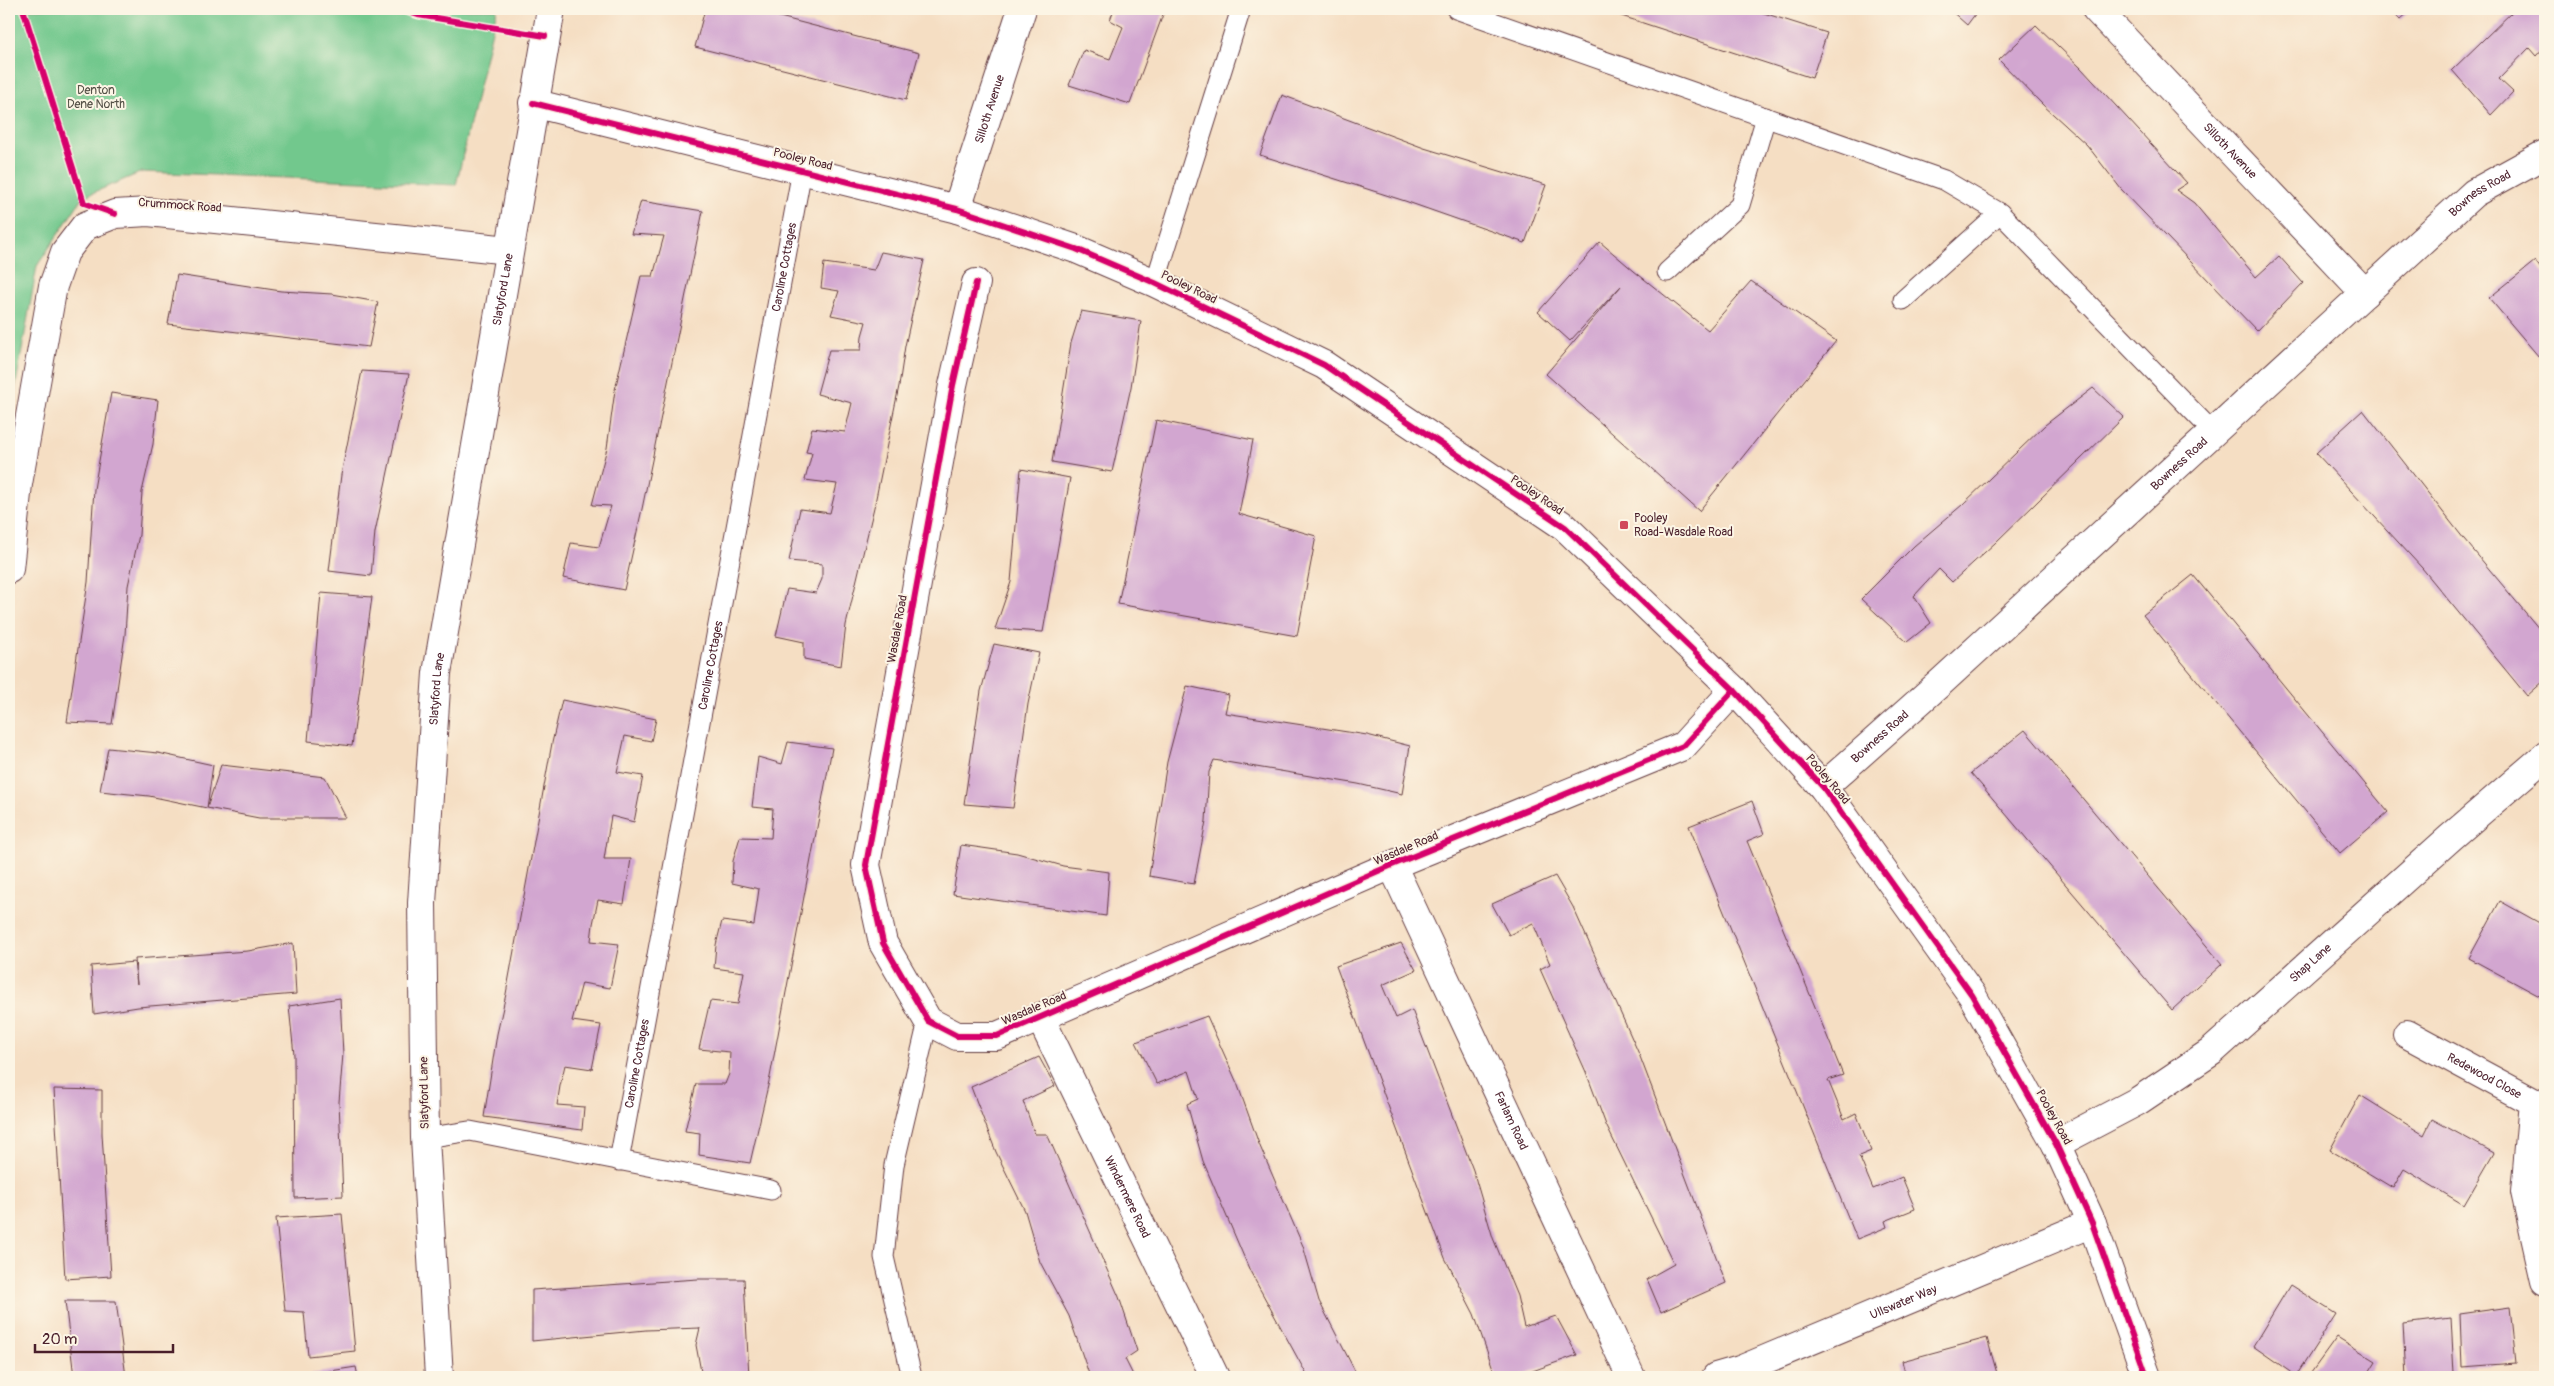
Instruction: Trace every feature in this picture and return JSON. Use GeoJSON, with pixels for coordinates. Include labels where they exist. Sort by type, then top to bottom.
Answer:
{"type":"FeatureCollection","features":[{"type":"Feature","properties":{"kind":"street","name":"Slatyford Lane"},"geometry":{"type":"LineString","coordinates":[[439,1377],[425,1138],[422,904],[438,673],[533,104],[551,9]]}},
{"type":"Feature","properties":{"kind":"street","name":"Silloth Avenue"},"geometry":{"type":"LineString","coordinates":[[957,209],[1022,9]]}},
{"type":"Feature","properties":{"kind":"street","name":"Silloth Avenue"},"geometry":{"type":"LineString","coordinates":[[2096,9],[2365,293]]}},
{"type":"Feature","properties":{"kind":"street","name":"Pooley Road"},"geometry":{"type":"LineString","coordinates":[[533,104],[957,209],[1076,250],[1155,282],[1324,365],[1565,527],[1734,690],[1823,787],[1972,995],[2056,1144],[2092,1223],[2147,1377]]}},
{"type":"Feature","properties":{"kind":"street","name":"Bowness Road"},"geometry":{"type":"LineString","coordinates":[[1823,787],[1940,683],[2474,193],[2545,154]]}},
{"type":"Feature","properties":{"kind":"street","name":"Crummock Road"},"geometry":{"type":"LineString","coordinates":[[9,569],[18,484],[53,286],[65,252],[85,226],[115,214],[148,212],[509,250]]}},
{"type":"Feature","properties":{"kind":"street","name":"Wasdale Road"},"geometry":{"type":"LineString","coordinates":[[976,283],[953,385],[866,865],[884,943],[928,1021],[957,1036],[997,1036],[1392,865],[1682,746],[1734,690]]}},
{"type":"Feature","properties":{"kind":"street","name":"Shap Lane"},"geometry":{"type":"LineString","coordinates":[[2056,1144],[2138,1101],[2211,1052],[2450,838],[2545,756]]}},
{"type":"Feature","properties":{"kind":"street","name":"Farlam Road"},"geometry":{"type":"LineString","coordinates":[[1392,865],[1631,1377]]}},
{"type":"Feature","properties":{"kind":"street","name":"Windermere Road"},"geometry":{"type":"LineString","coordinates":[[1040,1017],[1215,1377]]}},
{"type":"Feature","properties":{"kind":"street","name":"Redewood Close"},"geometry":{"type":"LineString","coordinates":[[2407,1034],[2533,1102],[2525,1192],[2545,1281]]}},
{"type":"Feature","properties":{"kind":"street","name":"Ullswater Way"},"geometry":{"type":"LineString","coordinates":[[1732,1375],[2092,1223]]}},
{"type":"Feature","properties":{"kind":"lane"},"geometry":{"type":"LineString","coordinates":[[1155,282],[1241,9]]}},
{"type":"Feature","properties":{"kind":"lane"},"geometry":{"type":"LineString","coordinates":[[1456,9],[1944,180],[2000,213],[2213,432]]}},
{"type":"Feature","properties":{"kind":"lane"},"geometry":{"type":"LineString","coordinates":[[1667,272],[1740,205],[1766,117]]}},
{"type":"Feature","properties":{"kind":"lane","name":"Caroline Cottages"},"geometry":{"type":"LineString","coordinates":[[619,1160],[802,170]]}},
{"type":"Feature","properties":{"kind":"lane"},"geometry":{"type":"LineString","coordinates":[[1903,300],[2000,213]]}},
{"type":"Feature","properties":{"kind":"lane"},"geometry":{"type":"LineString","coordinates":[[912,1377],[884,1257],[894,1165],[928,1021]]}},
{"type":"Feature","properties":{"kind":"lane"},"geometry":{"type":"LineString","coordinates":[[425,1138],[470,1131],[771,1190]]}},
{"type":"Feature","properties":{"kind":"green space","name":"Denton Dene North"},"geometry":{"type":"Polygon","coordinates":[[[9,9],[497,9],[456,185],[142,172],[83,197],[37,266],[9,423],[9,9]]]}},
{"type":"Feature","properties":{"kind":"building"},"geometry":{"type":"Polygon","coordinates":[[[705,9],[749,9],[919,53],[906,100],[695,47],[705,9]]]}},
{"type":"Feature","properties":{"kind":"building"},"geometry":{"type":"Polygon","coordinates":[[[1114,9],[1165,9],[1130,104],[1069,85],[1084,50],[1110,59],[1123,27],[1110,20],[1114,9]]]}},
{"type":"Feature","properties":{"kind":"building"},"geometry":{"type":"Polygon","coordinates":[[[1600,9],[1751,9],[1827,33],[1812,78],[1600,9]]]}},
{"type":"Feature","properties":{"kind":"building"},"geometry":{"type":"Polygon","coordinates":[[[1949,9],[1979,9],[1967,25],[1949,9]]]}},
{"type":"Feature","properties":{"kind":"building"},"geometry":{"type":"Polygon","coordinates":[[[2390,9],[2412,9],[2400,20],[2390,9]]]}},
{"type":"Feature","properties":{"kind":"building"},"geometry":{"type":"Polygon","coordinates":[[[2515,9],[2545,9],[2545,46],[2536,56],[2529,48],[2499,79],[2513,92],[2491,115],[2452,70],[2515,9]]]}},
{"type":"Feature","properties":{"kind":"building"},"geometry":{"type":"Polygon","coordinates":[[[2036,25],[2081,68],[2187,183],[2176,190],[2194,203],[2256,277],[2279,256],[2303,283],[2257,331],[2121,189],[2087,145],[2043,105],[1999,60],[2036,25]]]}},
{"type":"Feature","properties":{"kind":"building"},"geometry":{"type":"Polygon","coordinates":[[[1282,95],[1424,148],[1546,185],[1525,243],[1405,201],[1260,155],[1282,95]]]}},
{"type":"Feature","properties":{"kind":"building"},"geometry":{"type":"Polygon","coordinates":[[[641,201],[703,211],[624,590],[563,578],[571,543],[599,547],[611,506],[592,505],[607,448],[615,390],[641,276],[653,276],[664,236],[631,234],[641,201]]]}},
{"type":"Feature","properties":{"kind":"building"},"geometry":{"type":"Polygon","coordinates":[[[1600,242],[1708,330],[1751,281],[1836,341],[1699,511],[1546,374],[1621,286],[1570,341],[1538,312],[1600,242]]]}},
{"type":"Feature","properties":{"kind":"building"},"geometry":{"type":"Polygon","coordinates":[[[881,252],[924,260],[905,346],[899,386],[875,503],[846,625],[841,666],[804,659],[804,642],[776,636],[787,589],[816,593],[822,579],[822,564],[789,561],[800,509],[830,513],[837,484],[805,480],[812,453],[806,452],[812,428],[845,432],[852,403],[817,394],[829,350],[861,350],[866,322],[831,315],[839,291],[821,288],[824,263],[874,270],[881,252]]]}},
{"type":"Feature","properties":{"kind":"building"},"geometry":{"type":"Polygon","coordinates":[[[2535,261],[2545,274],[2545,364],[2489,298],[2535,261]]]}},
{"type":"Feature","properties":{"kind":"building"},"geometry":{"type":"Polygon","coordinates":[[[177,275],[281,291],[332,294],[378,302],[369,347],[168,324],[177,275]]]}},
{"type":"Feature","properties":{"kind":"building"},"geometry":{"type":"Polygon","coordinates":[[[1081,311],[1141,321],[1131,387],[1112,472],[1052,462],[1071,343],[1081,311]]]}},
{"type":"Feature","properties":{"kind":"building"},"geometry":{"type":"Polygon","coordinates":[[[362,371],[409,374],[375,532],[371,576],[329,571],[341,475],[362,371]]]}},
{"type":"Feature","properties":{"kind":"building"},"geometry":{"type":"Polygon","coordinates":[[[2093,388],[2124,417],[1995,543],[1952,582],[1939,569],[1914,596],[1931,623],[1907,642],[1861,599],[1914,546],[1962,505],[2045,425],[2093,388]]]}},
{"type":"Feature","properties":{"kind":"building"},"geometry":{"type":"Polygon","coordinates":[[[111,393],[158,400],[153,444],[142,492],[139,535],[128,586],[125,635],[112,724],[67,722],[88,582],[94,489],[111,393]]]}},
{"type":"Feature","properties":{"kind":"building"},"geometry":{"type":"Polygon","coordinates":[[[2363,410],[2464,539],[2545,636],[2545,680],[2527,696],[2422,568],[2316,453],[2363,410]]]}},
{"type":"Feature","properties":{"kind":"building"},"geometry":{"type":"Polygon","coordinates":[[[1156,420],[1253,440],[1239,514],[1316,536],[1297,636],[1118,604],[1156,420]]]}},
{"type":"Feature","properties":{"kind":"building"},"geometry":{"type":"Polygon","coordinates":[[[1021,469],[1070,478],[1043,632],[995,629],[1011,582],[1021,469]]]}},
{"type":"Feature","properties":{"kind":"building"},"geometry":{"type":"Polygon","coordinates":[[[2193,575],[2388,812],[2340,853],[2143,615],[2193,575]]]}},
{"type":"Feature","properties":{"kind":"building"},"geometry":{"type":"Polygon","coordinates":[[[321,593],[372,597],[352,746],[308,741],[321,593]]]}},
{"type":"Feature","properties":{"kind":"building"},"geometry":{"type":"Polygon","coordinates":[[[994,644],[1039,653],[1028,704],[1013,808],[964,804],[981,691],[994,644]]]}},
{"type":"Feature","properties":{"kind":"building"},"geometry":{"type":"Polygon","coordinates":[[[1187,686],[1229,695],[1225,713],[1367,735],[1410,746],[1402,794],[1358,784],[1214,760],[1209,772],[1206,821],[1194,884],[1149,876],[1167,762],[1187,686]]]}},
{"type":"Feature","properties":{"kind":"building"},"geometry":{"type":"Polygon","coordinates":[[[562,700],[656,719],[651,741],[625,736],[617,772],[643,776],[634,822],[611,816],[604,859],[631,859],[624,904],[598,900],[593,924],[591,941],[619,944],[610,988],[582,983],[572,1021],[601,1025],[592,1069],[565,1065],[560,1086],[557,1105],[584,1107],[582,1130],[484,1117],[497,1034],[552,743],[562,700]]]}},
{"type":"Feature","properties":{"kind":"building"},"geometry":{"type":"Polygon","coordinates":[[[2025,730],[2222,964],[2172,1010],[1971,773],[2025,730]]]}},
{"type":"Feature","properties":{"kind":"building"},"geometry":{"type":"Polygon","coordinates":[[[788,742],[832,748],[770,1077],[750,1163],[699,1155],[700,1133],[685,1131],[696,1084],[725,1084],[729,1074],[730,1052],[699,1049],[710,1001],[738,1004],[744,972],[714,968],[716,945],[722,921],[754,925],[759,889],[732,883],[733,861],[740,837],[771,838],[773,809],[752,807],[758,757],[782,764],[788,742]]]}},
{"type":"Feature","properties":{"kind":"building"},"geometry":{"type":"Polygon","coordinates":[[[108,748],[158,753],[213,765],[207,808],[149,796],[100,791],[108,748]]]}},
{"type":"Feature","properties":{"kind":"building"},"geometry":{"type":"Polygon","coordinates":[[[221,765],[325,777],[346,818],[259,818],[207,808],[221,765]]]}},
{"type":"Feature","properties":{"kind":"building"},"geometry":{"type":"Polygon","coordinates":[[[1752,801],[1764,834],[1747,841],[1843,1075],[1828,1080],[1844,1119],[1856,1113],[1871,1151],[1859,1156],[1873,1189],[1902,1177],[1915,1209],[1885,1221],[1887,1227],[1857,1239],[1689,826],[1752,801]]]}},
{"type":"Feature","properties":{"kind":"building"},"geometry":{"type":"Polygon","coordinates":[[[961,845],[1017,853],[1063,866],[1109,872],[1106,916],[953,894],[961,845]]]}},
{"type":"Feature","properties":{"kind":"building"},"geometry":{"type":"Polygon","coordinates":[[[1555,876],[1573,907],[1639,1054],[1726,1283],[1661,1312],[1647,1279],[1674,1264],[1606,1125],[1586,1072],[1540,969],[1550,964],[1533,923],[1509,935],[1492,904],[1555,876]]]}},
{"type":"Feature","properties":{"kind":"building"},"geometry":{"type":"Polygon","coordinates":[[[2500,901],[2545,926],[2545,999],[2469,958],[2500,901]]]}},
{"type":"Feature","properties":{"kind":"building"},"geometry":{"type":"Polygon","coordinates":[[[293,943],[296,994],[138,1007],[94,1014],[91,966],[134,962],[137,984],[135,959],[248,951],[293,943]]]}},
{"type":"Feature","properties":{"kind":"building"},"geometry":{"type":"Polygon","coordinates":[[[1401,943],[1416,970],[1382,985],[1396,1018],[1412,1010],[1473,1170],[1493,1238],[1517,1296],[1524,1327],[1556,1316],[1577,1355],[1516,1377],[1496,1377],[1474,1314],[1445,1258],[1336,966],[1401,943]]]}},
{"type":"Feature","properties":{"kind":"building"},"geometry":{"type":"Polygon","coordinates":[[[340,998],[343,1054],[339,1102],[343,1196],[295,1198],[294,1055],[289,1006],[340,998]]]}},
{"type":"Feature","properties":{"kind":"building"},"geometry":{"type":"Polygon","coordinates":[[[1207,1016],[1237,1083],[1259,1144],[1303,1246],[1319,1301],[1358,1377],[1308,1377],[1250,1271],[1203,1161],[1187,1104],[1198,1099],[1189,1071],[1157,1084],[1136,1042],[1207,1016]]]}},
{"type":"Feature","properties":{"kind":"building"},"geometry":{"type":"Polygon","coordinates":[[[1039,1057],[1055,1086],[1023,1101],[1035,1134],[1047,1134],[1119,1297],[1137,1351],[1125,1359],[1134,1377],[1090,1377],[1069,1316],[1040,1262],[1025,1211],[996,1152],[971,1087],[1039,1057]]]}},
{"type":"Feature","properties":{"kind":"building"},"geometry":{"type":"Polygon","coordinates":[[[54,1089],[102,1090],[102,1134],[111,1276],[65,1279],[54,1089]]]}},
{"type":"Feature","properties":{"kind":"building"},"geometry":{"type":"Polygon","coordinates":[[[2360,1095],[2424,1135],[2432,1119],[2494,1153],[2464,1205],[2404,1169],[2393,1188],[2330,1150],[2360,1095]]]}},
{"type":"Feature","properties":{"kind":"building"},"geometry":{"type":"Polygon","coordinates":[[[342,1214],[355,1351],[308,1356],[304,1312],[285,1311],[276,1218],[342,1214]]]}},
{"type":"Feature","properties":{"kind":"building"},"geometry":{"type":"Polygon","coordinates":[[[698,1279],[744,1279],[749,1377],[702,1377],[696,1345],[700,1328],[646,1330],[532,1341],[532,1290],[698,1279]]]}},
{"type":"Feature","properties":{"kind":"building"},"geometry":{"type":"Polygon","coordinates":[[[2290,1285],[2336,1314],[2296,1376],[2253,1346],[2290,1285]]]}},
{"type":"Feature","properties":{"kind":"building"},"geometry":{"type":"Polygon","coordinates":[[[65,1301],[116,1301],[126,1377],[74,1377],[65,1301]]]}},
{"type":"Feature","properties":{"kind":"building"},"geometry":{"type":"Polygon","coordinates":[[[2510,1307],[2516,1363],[2462,1367],[2460,1314],[2510,1307]]]}},
{"type":"Feature","properties":{"kind":"building"},"geometry":{"type":"Polygon","coordinates":[[[2451,1318],[2454,1374],[2406,1377],[2403,1324],[2451,1318]]]}},
{"type":"Feature","properties":{"kind":"building"},"geometry":{"type":"Polygon","coordinates":[[[2337,1337],[2376,1361],[2366,1377],[2308,1377],[2337,1337]]]}},
{"type":"Feature","properties":{"kind":"building"},"geometry":{"type":"Polygon","coordinates":[[[1987,1338],[1998,1377],[1906,1377],[1902,1361],[1987,1338]]]}},
{"type":"Feature","properties":{"kind":"building"},"geometry":{"type":"Polygon","coordinates":[[[356,1367],[358,1377],[311,1377],[311,1374],[356,1367]]]}},
{"type":"Feature","properties":{"kind":"cycle path"},"geometry":{"type":"LineString","coordinates":[[23,9],[84,203],[115,214]]}},
{"type":"Feature","properties":{"kind":"cycle path"},"geometry":{"type":"LineString","coordinates":[[400,9],[418,15],[545,36]]}},
{"type":"Feature","properties":{"kind":"cycle path"},"geometry":{"type":"LineString","coordinates":[[533,103],[957,209],[1076,249],[1155,283],[1324,365],[1565,527],[1734,690],[1823,787],[1972,995],[2056,1144],[2092,1223],[2147,1377]]}},
{"type":"Feature","properties":{"kind":"cycle path"},"geometry":{"type":"LineString","coordinates":[[976,283],[953,385],[866,865],[883,943],[928,1021],[957,1036],[997,1036],[1392,865],[1683,746],[1734,690]]}},
{"type":"Feature","properties":{"kind":"place","name":"Pooley Road-Wasdale Road"},"geometry":{"type":"Point","coordinates":[1624,525]}}]}
